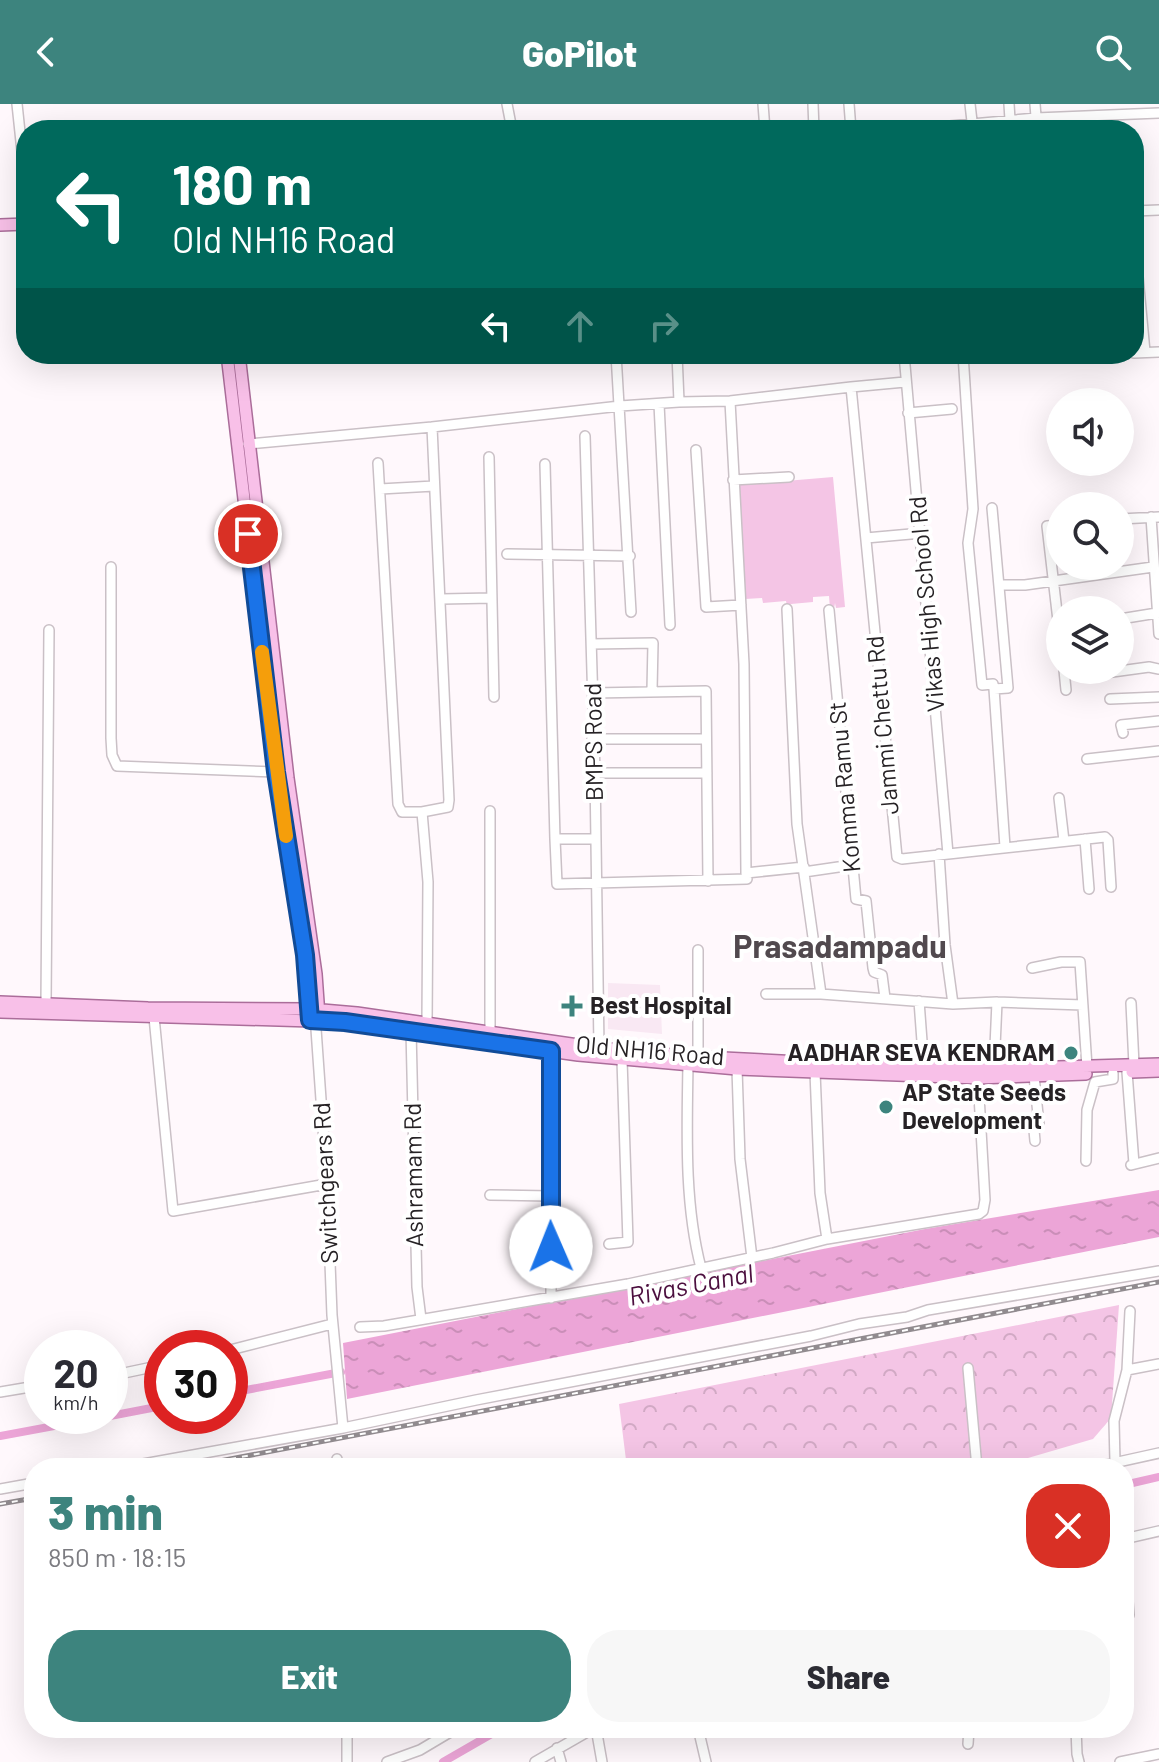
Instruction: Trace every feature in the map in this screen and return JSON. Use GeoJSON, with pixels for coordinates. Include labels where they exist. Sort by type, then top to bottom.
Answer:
{"type":"FeatureCollection","features":[{"type":"Feature","properties":{"kind":"main road"},"geometry":{"type":"LineString","coordinates":[[234,364],[248,444],[276,772],[315,1018]]}},
{"type":"Feature","properties":{"kind":"main road"},"geometry":{"type":"LineString","coordinates":[[234,364],[257,563],[316,974],[315,1018]]}},
{"type":"Feature","properties":{"kind":"main road","name":"Old NH16 Road"},"geometry":{"type":"LineString","coordinates":[[0,1002],[427,1022],[737,1069],[978,1078],[1113,1073],[1159,1064]]}},
{"type":"Feature","properties":{"kind":"main road","name":"Old NH16 Road"},"geometry":{"type":"LineString","coordinates":[[0,1012],[315,1018],[622,1060],[924,1068],[1087,1067],[1159,1071]]}},
{"type":"Feature","properties":{"kind":"street"},"geometry":{"type":"LineString","coordinates":[[1009,104],[1010,120],[1159,113]]}},
{"type":"Feature","properties":{"kind":"street"},"geometry":{"type":"LineString","coordinates":[[1035,104],[1036,118]]}},
{"type":"Feature","properties":{"kind":"street"},"geometry":{"type":"LineString","coordinates":[[1078,104],[1078,115]]}},
{"type":"Feature","properties":{"kind":"street"},"geometry":{"type":"LineString","coordinates":[[1144,341],[1145,352],[1159,352]]}},
{"type":"Feature","properties":{"kind":"street"},"geometry":{"type":"LineString","coordinates":[[617,364],[631,612]]}},
{"type":"Feature","properties":{"kind":"street"},"geometry":{"type":"LineString","coordinates":[[677,364],[679,402]]}},
{"type":"Feature","properties":{"kind":"street","name":"Vikas High School Rd"},"geometry":{"type":"LineString","coordinates":[[904,364],[922,533],[944,854],[945,945],[953,1004]]}},
{"type":"Feature","properties":{"kind":"street"},"geometry":{"type":"LineString","coordinates":[[964,364],[973,509],[968,543],[982,685],[993,684],[994,689],[1005,847]]}},
{"type":"Feature","properties":{"kind":"street"},"geometry":{"type":"LineString","coordinates":[[248,444],[620,406],[730,401],[905,382]]}},
{"type":"Feature","properties":{"kind":"street","name":"Jammi Chettu Rd"},"geometry":{"type":"LineString","coordinates":[[851,387],[895,853],[902,859],[1085,839]]}},
{"type":"Feature","properties":{"kind":"street"},"geometry":{"type":"LineString","coordinates":[[545,464],[555,882],[747,879],[741,605],[730,401]]}},
{"type":"Feature","properties":{"kind":"street"},"geometry":{"type":"LineString","coordinates":[[659,404],[670,625]]}},
{"type":"Feature","properties":{"kind":"street"},"geometry":{"type":"LineString","coordinates":[[908,413],[952,409]]}},
{"type":"Feature","properties":{"kind":"street"},"geometry":{"type":"LineString","coordinates":[[378,463],[398,804],[402,812],[444,809],[448,807],[449,800],[432,427]]}},
{"type":"Feature","properties":{"kind":"street","name":"BMPS Road"},"geometry":{"type":"LineString","coordinates":[[585,436],[599,1048]]}},
{"type":"Feature","properties":{"kind":"street"},"geometry":{"type":"LineString","coordinates":[[696,450],[706,607],[741,605]]}},
{"type":"Feature","properties":{"kind":"street"},"geometry":{"type":"LineString","coordinates":[[489,457],[494,697]]}},
{"type":"Feature","properties":{"kind":"street"},"geometry":{"type":"LineString","coordinates":[[733,480],[789,477]]}},
{"type":"Feature","properties":{"kind":"street"},"geometry":{"type":"LineString","coordinates":[[380,489],[434,486]]}},
{"type":"Feature","properties":{"kind":"street"},"geometry":{"type":"LineString","coordinates":[[992,508],[1008,688],[994,689]]}},
{"type":"Feature","properties":{"kind":"street"},"geometry":{"type":"LineString","coordinates":[[1134,518],[1155,517],[1153,567],[1157,584],[1159,634]]}},
{"type":"Feature","properties":{"kind":"street"},"geometry":{"type":"LineString","coordinates":[[866,538],[922,533]]}},
{"type":"Feature","properties":{"kind":"street"},"geometry":{"type":"LineString","coordinates":[[507,554],[630,556]]}},
{"type":"Feature","properties":{"kind":"street"},"geometry":{"type":"LineString","coordinates":[[111,567],[111,738],[112,755],[117,766],[276,772]]}},
{"type":"Feature","properties":{"kind":"street"},"geometry":{"type":"LineString","coordinates":[[999,585],[1153,567]]}},
{"type":"Feature","properties":{"kind":"street"},"geometry":{"type":"LineString","coordinates":[[1053,581],[1055,596]]}},
{"type":"Feature","properties":{"kind":"street"},"geometry":{"type":"LineString","coordinates":[[442,599],[492,598]]}},
{"type":"Feature","properties":{"kind":"street"},"geometry":{"type":"LineString","coordinates":[[787,609],[797,824],[821,994]]}},
{"type":"Feature","properties":{"kind":"street","name":"Komma Ramu St"},"geometry":{"type":"LineString","coordinates":[[829,610],[856,899],[866,901],[873,968],[874,972],[882,975],[885,998]]}},
{"type":"Feature","properties":{"kind":"street"},"geometry":{"type":"LineString","coordinates":[[1134,617],[1157,613]]}},
{"type":"Feature","properties":{"kind":"street"},"geometry":{"type":"LineString","coordinates":[[46,1003],[49,630]]}},
{"type":"Feature","properties":{"kind":"street"},"geometry":{"type":"LineString","coordinates":[[592,644],[653,643],[652,690]]}},
{"type":"Feature","properties":{"kind":"street"},"geometry":{"type":"LineString","coordinates":[[1134,669],[1159,669]]}},
{"type":"Feature","properties":{"kind":"street"},"geometry":{"type":"LineString","coordinates":[[1065,684],[1066,690]]}},
{"type":"Feature","properties":{"kind":"street"},"geometry":{"type":"LineString","coordinates":[[593,693],[706,691],[708,881]]}},
{"type":"Feature","properties":{"kind":"street"},"geometry":{"type":"LineString","coordinates":[[1110,699],[1159,697]]}},
{"type":"Feature","properties":{"kind":"street"},"geometry":{"type":"LineString","coordinates":[[1123,733],[1121,725],[1159,721]]}},
{"type":"Feature","properties":{"kind":"street"},"geometry":{"type":"LineString","coordinates":[[592,739],[706,739]]}},
{"type":"Feature","properties":{"kind":"street"},"geometry":{"type":"LineString","coordinates":[[1087,759],[1159,751]]}},
{"type":"Feature","properties":{"kind":"street"},"geometry":{"type":"LineString","coordinates":[[595,773],[707,773]]}},
{"type":"Feature","properties":{"kind":"street"},"geometry":{"type":"LineString","coordinates":[[1059,798],[1064,841]]}},
{"type":"Feature","properties":{"kind":"street"},"geometry":{"type":"LineString","coordinates":[[490,811],[490,1033]]}},
{"type":"Feature","properties":{"kind":"street"},"geometry":{"type":"LineString","coordinates":[[422,812],[428,882],[427,1022]]}},
{"type":"Feature","properties":{"kind":"street"},"geometry":{"type":"LineString","coordinates":[[1089,889],[1085,839],[1105,837],[1108,840],[1111,887]]}},
{"type":"Feature","properties":{"kind":"street"},"geometry":{"type":"LineString","coordinates":[[555,839],[596,839]]}},
{"type":"Feature","properties":{"kind":"street"},"geometry":{"type":"LineString","coordinates":[[746,873],[852,865]]}},
{"type":"Feature","properties":{"kind":"street"},"geometry":{"type":"LineString","coordinates":[[698,950],[689,1173],[701,1268]]}},
{"type":"Feature","properties":{"kind":"street"},"geometry":{"type":"LineString","coordinates":[[1032,968],[1080,962],[1087,1067]]}},
{"type":"Feature","properties":{"kind":"street"},"geometry":{"type":"LineString","coordinates":[[766,994],[821,994],[953,1004],[1083,1005]]}},
{"type":"Feature","properties":{"kind":"street"},"geometry":{"type":"LineString","coordinates":[[919,1001],[924,1068]]}},
{"type":"Feature","properties":{"kind":"street"},"geometry":{"type":"LineString","coordinates":[[994,1069],[997,1002]]}},
{"type":"Feature","properties":{"kind":"street"},"geometry":{"type":"LineString","coordinates":[[1131,1003],[1132,1165],[1159,1158]]}},
{"type":"Feature","properties":{"kind":"street"},"geometry":{"type":"LineString","coordinates":[[154,1017],[173,1211],[327,1184]]}},
{"type":"Feature","properties":{"kind":"street","name":"Switchgears Rd"},"geometry":{"type":"LineString","coordinates":[[315,1018],[327,1184],[332,1324],[336,1337],[343,1428]]}},
{"type":"Feature","properties":{"kind":"street","name":"Ashramam Rd"},"geometry":{"type":"LineString","coordinates":[[411,1030],[417,1287],[421,1319]]}},
{"type":"Feature","properties":{"kind":"street"},"geometry":{"type":"LineString","coordinates":[[551,1051],[551,1298]]}},
{"type":"Feature","properties":{"kind":"street"},"geometry":{"type":"LineString","coordinates":[[609,1244],[628,1242],[622,1060]]}},
{"type":"Feature","properties":{"kind":"street"},"geometry":{"type":"LineString","coordinates":[[737,1069],[740,1159],[752,1258]]}},
{"type":"Feature","properties":{"kind":"street"},"geometry":{"type":"LineString","coordinates":[[815,1072],[820,1193],[827,1239]]}},
{"type":"Feature","properties":{"kind":"street"},"geometry":{"type":"LineString","coordinates":[[1086,1161],[1087,1110],[1095,1082],[1113,1079],[1113,1073]]}},
{"type":"Feature","properties":{"kind":"street"},"geometry":{"type":"LineString","coordinates":[[1034,1076],[1039,1124],[1034,1130],[1035,1141]]}},
{"type":"Feature","properties":{"kind":"street"},"geometry":{"type":"LineString","coordinates":[[360,1327],[384,1326],[551,1298],[752,1258],[827,1239],[945,1218],[969,1218],[983,1211],[985,1200],[978,1078]]}},
{"type":"Feature","properties":{"kind":"street"},"geometry":{"type":"LineString","coordinates":[[490,1195],[550,1196]]}},
{"type":"Feature","properties":{"kind":"street"},"geometry":{"type":"LineString","coordinates":[[176,1458],[811,1336],[928,1310],[1159,1271]]}},
{"type":"Feature","properties":{"kind":"street"},"geometry":{"type":"LineString","coordinates":[[1115,1458],[1114,1421],[1127,1370],[1130,1311]]}},
{"type":"Feature","properties":{"kind":"street"},"geometry":{"type":"LineString","coordinates":[[248,1345],[332,1324]]}},
{"type":"Feature","properties":{"kind":"street"},"geometry":{"type":"LineString","coordinates":[[1127,1370],[1159,1364]]}},
{"type":"Feature","properties":{"kind":"street"},"geometry":{"type":"LineString","coordinates":[[968,1368],[976,1458]]}},
{"type":"Feature","properties":{"kind":"street"},"geometry":{"type":"LineString","coordinates":[[0,1392],[24,1388]]}},
{"type":"Feature","properties":{"kind":"street"},"geometry":{"type":"LineString","coordinates":[[1134,1458],[1159,1453]]}},
{"type":"Feature","properties":{"kind":"street"},"geometry":{"type":"LineString","coordinates":[[0,1489],[24,1485]]}},
{"type":"Feature","properties":{"kind":"street"},"geometry":{"type":"LineString","coordinates":[[1134,1537],[1159,1531]]}},
{"type":"Feature","properties":{"kind":"street"},"geometry":{"type":"LineString","coordinates":[[347,1738],[347,1762]]}},
{"type":"Feature","properties":{"kind":"street"},"geometry":{"type":"LineString","coordinates":[[387,1762],[420,1750],[440,1738]]}},
{"type":"Feature","properties":{"kind":"street"},"geometry":{"type":"LineString","coordinates":[[535,1762],[576,1738]]}},
{"type":"Feature","properties":{"kind":"street"},"geometry":{"type":"LineString","coordinates":[[597,1738],[602,1762]]}},
{"type":"Feature","properties":{"kind":"street"},"geometry":{"type":"LineString","coordinates":[[700,1738],[706,1762]]}},
{"type":"Feature","properties":{"kind":"street"},"geometry":{"type":"LineString","coordinates":[[968,1738],[968,1744]]}},
{"type":"Feature","properties":{"kind":"street"},"geometry":{"type":"LineString","coordinates":[[1077,1738],[1079,1762]]}},
{"type":"Feature","properties":{"kind":"street"},"geometry":{"type":"LineString","coordinates":[[557,1748],[561,1762]]}},
{"type":"Feature","properties":{"kind":"street"},"geometry":{"type":"LineString","coordinates":[[1120,1762],[1159,1754]]}},
{"type":"Feature","properties":{"kind":"shaded area"},"geometry":{"type":"Polygon","coordinates":[[[608,983],[660,985],[662,1034],[608,1029],[608,983]]]}},
{"type":"Feature","properties":{"kind":"green space"},"geometry":{"type":"Polygon","coordinates":[[[833,477],[845,607],[836,608],[835,603],[834,609],[830,609],[829,596],[813,597],[813,602],[787,606],[786,601],[763,603],[762,598],[745,599],[737,485],[833,477]]]}},
{"type":"Feature","properties":{"kind":"green space"},"geometry":{"type":"Polygon","coordinates":[[[1119,1305],[1111,1418],[1093,1439],[1028,1458],[626,1458],[619,1404],[1119,1305]]]}},
{"type":"Feature","properties":{"kind":"water"},"geometry":{"type":"Polygon","coordinates":[[[1159,1190],[1159,1237],[347,1399],[343,1343],[925,1229],[1159,1190]]]}},
{"type":"Feature","properties":{"kind":"waterway","name":"Rivas Canal"},"geometry":{"type":"LineString","coordinates":[[248,1390],[341,1372]]}},
{"type":"Feature","properties":{"kind":"waterway","name":"Rivas Canal"},"geometry":{"type":"LineString","coordinates":[[128,1413],[144,1409]]}},
{"type":"Feature","properties":{"kind":"waterway","name":"Rivas Canal"},"geometry":{"type":"LineString","coordinates":[[0,1436],[24,1432]]}},
{"type":"Feature","properties":{"kind":"waterway"},"geometry":{"type":"LineString","coordinates":[[1134,1483],[1159,1477]]}},
{"type":"Feature","properties":{"kind":"waterway"},"geometry":{"type":"LineString","coordinates":[[443,1762],[485,1738]]}},
{"type":"Feature","properties":{"kind":"railway"},"geometry":{"type":"LineString","coordinates":[[235,1458],[1159,1282]]}},
{"type":"Feature","properties":{"kind":"railway"},"geometry":{"type":"LineString","coordinates":[[0,1504],[24,1500]]}},
{"type":"Feature","properties":{"kind":"slow traffic"},"geometry":{"type":"LineString","coordinates":[[262,652],[286,836]]}},
{"type":"Feature","properties":{"kind":"place","name":"Best Hospital"},"geometry":{"type":"Point","coordinates":[572,1006]}},
{"type":"Feature","properties":{"kind":"place","name":"AADHAR SEVA KENDRAM"},"geometry":{"type":"Point","coordinates":[1071,1053]}},
{"type":"Feature","properties":{"kind":"place","name":"AP State Seeds Development"},"geometry":{"type":"Point","coordinates":[886,1107]}},
{"type":"Feature","properties":{"kind":"district","name":"Prasadampadu"},"geometry":{"type":"Point","coordinates":[840,947]}},
{"type":"Feature","properties":{"kind":"route"},"geometry":{"type":"LineString","coordinates":[[248,534],[276,772],[305,955],[310,1020],[411,1030],[551,1051],[551,1247]]}}]}
